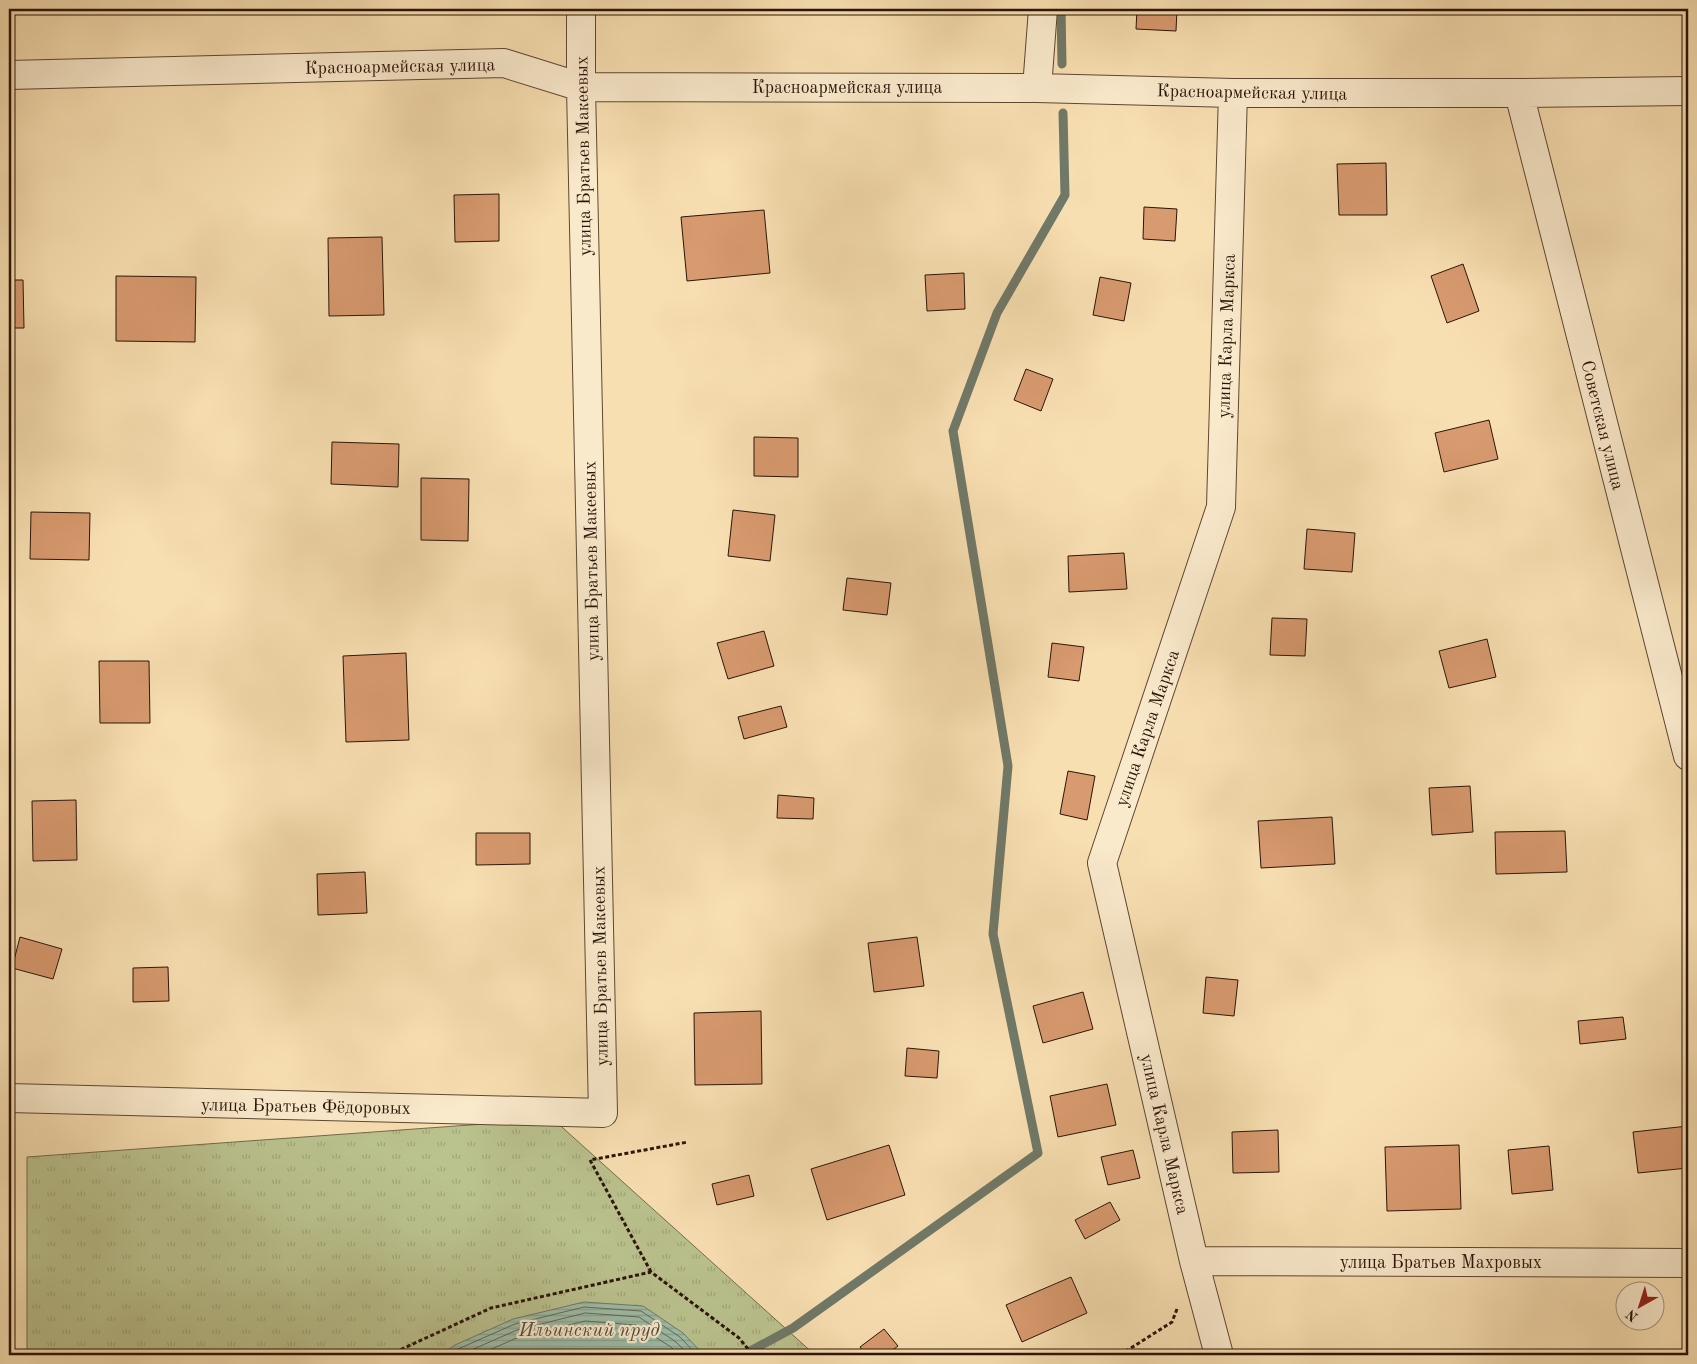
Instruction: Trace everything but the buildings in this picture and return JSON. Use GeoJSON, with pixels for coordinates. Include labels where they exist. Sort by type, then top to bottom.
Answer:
{"type":"FeatureCollection","features":[{"type":"Feature","properties":{"kind":"street","name":"улица Братьев Макеевых"},"geometry":{"type":"LineString","coordinates":[[581,9],[581,87],[603,1112]]}},
{"type":"Feature","properties":{"kind":"street"},"geometry":{"type":"LineString","coordinates":[[1037,88],[1043,9]]}},
{"type":"Feature","properties":{"kind":"street","name":"Красноармейская улица"},"geometry":{"type":"LineString","coordinates":[[9,75],[504,64],[581,87],[1037,88],[1233,93],[1688,91]]}},
{"type":"Feature","properties":{"kind":"street","name":"улица Карла Маркса"},"geometry":{"type":"LineString","coordinates":[[1219,1355],[1194,1261],[1102,863],[1221,507],[1233,93]]}},
{"type":"Feature","properties":{"kind":"street","name":"Советская улица"},"geometry":{"type":"LineString","coordinates":[[1520,93],[1688,756]]}},
{"type":"Feature","properties":{"kind":"street","name":"улица Братьев Фёдоровых"},"geometry":{"type":"LineString","coordinates":[[9,1098],[603,1112]]}},
{"type":"Feature","properties":{"kind":"street","name":"улица Братьев Махровых"},"geometry":{"type":"LineString","coordinates":[[1194,1261],[1688,1263]]}},
{"type":"Feature","properties":{"kind":"path"},"geometry":{"type":"LineString","coordinates":[[688,1142],[590,1160],[651,1272],[739,1338],[753,1355]]}},
{"type":"Feature","properties":{"kind":"path"},"geometry":{"type":"LineString","coordinates":[[389,1355],[491,1308],[651,1272]]}},
{"type":"Feature","properties":{"kind":"path"},"geometry":{"type":"LineString","coordinates":[[1120,1355],[1172,1322],[1178,1304]]}},
{"type":"Feature","properties":{"kind":"green space"},"geometry":{"type":"Polygon","coordinates":[[[553,1119],[815,1355],[27,1355],[27,1157],[553,1119]]]}},
{"type":"Feature","properties":{"kind":"water","name":"Ильинский пруд"},"geometry":{"type":"Polygon","coordinates":[[[584,1302],[643,1306],[683,1333],[704,1355],[440,1355],[455,1345],[513,1319],[584,1302]]]}},
{"type":"Feature","properties":{"kind":"waterway"},"geometry":{"type":"LineString","coordinates":[[1061,9],[1062,64]]}},
{"type":"Feature","properties":{"kind":"waterway"},"geometry":{"type":"LineString","coordinates":[[743,1355],[793,1328],[1038,1153],[993,934],[1008,766],[953,431],[997,313],[1065,195],[1063,113]]}}]}
